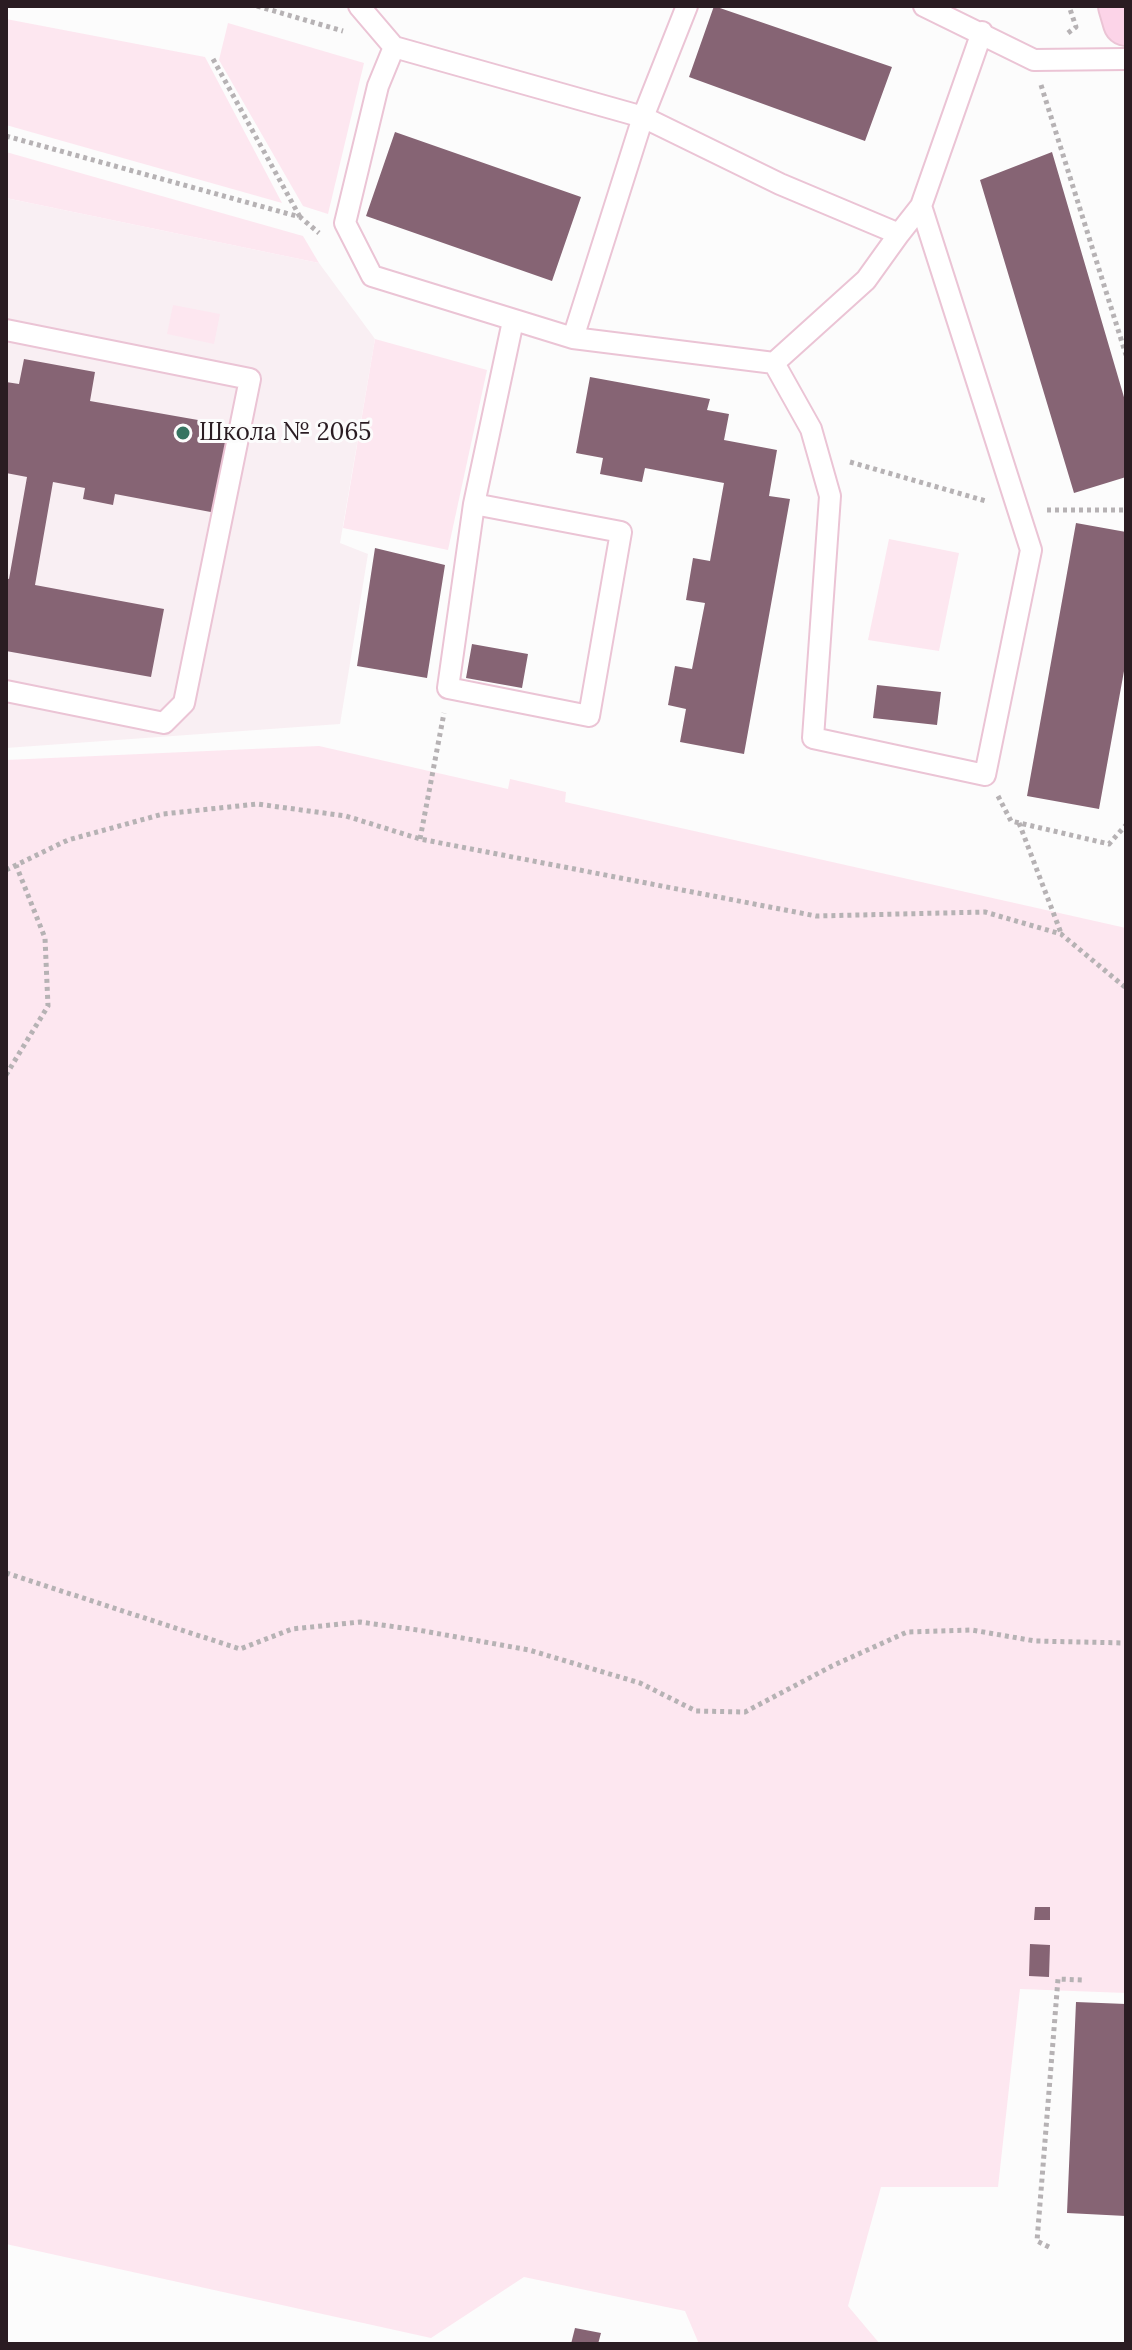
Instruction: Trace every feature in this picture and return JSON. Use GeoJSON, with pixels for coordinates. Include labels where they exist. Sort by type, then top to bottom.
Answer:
{"type":"FeatureCollection","features":[{"type":"Feature","properties":{"kind":"street"},"geometry":{"type":"LineString","coordinates":[[1121,6],[1126,23]]}},
{"type":"Feature","properties":{"kind":"lane"},"geometry":{"type":"LineString","coordinates":[[359,6],[394,47],[643,117],[780,184],[899,234]]}},
{"type":"Feature","properties":{"kind":"lane"},"geometry":{"type":"LineString","coordinates":[[573,338],[643,117],[687,6]]}},
{"type":"Feature","properties":{"kind":"lane"},"geometry":{"type":"LineString","coordinates":[[924,6],[1034,60],[1126,59]]}},
{"type":"Feature","properties":{"kind":"lane"},"geometry":{"type":"LineString","coordinates":[[394,47],[378,86],[345,223],[372,276],[573,338],[774,363],[866,280],[921,206],[982,32]]}},
{"type":"Feature","properties":{"kind":"lane"},"geometry":{"type":"LineString","coordinates":[[774,363],[811,429],[830,496],[813,738],[985,775],[1031,550],[921,206]]}},
{"type":"Feature","properties":{"kind":"lane"},"geometry":{"type":"LineString","coordinates":[[474,504],[621,532],[589,716],[448,688],[474,504],[513,321]]}},
{"type":"Feature","properties":{"kind":"lane"},"geometry":{"type":"LineString","coordinates":[[6,330],[250,379],[184,703],[164,723],[6,691]]}},
{"type":"Feature","properties":{"kind":"path"},"geometry":{"type":"LineString","coordinates":[[257,6],[394,47]]}},
{"type":"Feature","properties":{"kind":"path"},"geometry":{"type":"LineString","coordinates":[[213,59],[300,217],[324,237]]}},
{"type":"Feature","properties":{"kind":"path"},"geometry":{"type":"LineString","coordinates":[[1034,60],[1126,355]]}},
{"type":"Feature","properties":{"kind":"path"},"geometry":{"type":"LineString","coordinates":[[6,136],[300,217]]}},
{"type":"Feature","properties":{"kind":"path"},"geometry":{"type":"LineString","coordinates":[[818,453],[1018,510],[1126,510]]}},
{"type":"Feature","properties":{"kind":"path"},"geometry":{"type":"LineString","coordinates":[[420,839],[448,688]]}},
{"type":"Feature","properties":{"kind":"path"},"geometry":{"type":"LineString","coordinates":[[985,775],[1011,821],[1109,844],[1126,825]]}},
{"type":"Feature","properties":{"kind":"path"},"geometry":{"type":"LineString","coordinates":[[6,870],[68,840],[163,814],[257,804],[346,816],[420,839],[816,916],[985,912],[1061,934],[1126,988]]}},
{"type":"Feature","properties":{"kind":"path"},"geometry":{"type":"LineString","coordinates":[[1019,823],[1061,934]]}},
{"type":"Feature","properties":{"kind":"path"},"geometry":{"type":"LineString","coordinates":[[6,1075],[48,1006],[45,938],[16,865]]}},
{"type":"Feature","properties":{"kind":"path"},"geometry":{"type":"LineString","coordinates":[[6,1573],[240,1649],[292,1629],[360,1622],[529,1650],[640,1683],[696,1711],[745,1712],[832,1666],[907,1632],[972,1630],[1035,1641],[1126,1643]]}},
{"type":"Feature","properties":{"kind":"path"},"geometry":{"type":"LineString","coordinates":[[1049,2247],[1037,2241],[1058,1979],[1083,1980]]}},
{"type":"Feature","properties":{"kind":"shaded area"},"geometry":{"type":"Polygon","coordinates":[[[6,19],[205,57],[282,203],[6,125],[6,19]]]}},
{"type":"Feature","properties":{"kind":"shaded area"},"geometry":{"type":"Polygon","coordinates":[[[228,23],[364,63],[328,214],[303,206],[219,60],[228,23]]]}},
{"type":"Feature","properties":{"kind":"shaded area"},"geometry":{"type":"Polygon","coordinates":[[[6,152],[303,236],[319,263],[6,198],[6,152]]]}},
{"type":"Feature","properties":{"kind":"shaded area","name":"Школа № 2065"},"geometry":{"type":"Polygon","coordinates":[[[6,198],[319,263],[375,339],[340,543],[368,554],[340,724],[6,748],[6,198]]]}},
{"type":"Feature","properties":{"kind":"shaded area"},"geometry":{"type":"Polygon","coordinates":[[[173,305],[220,314],[214,344],[167,334],[173,305]]]}},
{"type":"Feature","properties":{"kind":"shaded area"},"geometry":{"type":"Polygon","coordinates":[[[375,339],[487,370],[448,550],[343,528],[375,339]]]}},
{"type":"Feature","properties":{"kind":"shaded area"},"geometry":{"type":"Polygon","coordinates":[[[889,539],[959,553],[939,651],[868,640],[889,539]]]}},
{"type":"Feature","properties":{"kind":"shaded area"},"geometry":{"type":"Polygon","coordinates":[[[319,746],[508,789],[510,779],[566,792],[565,802],[1126,928],[1126,1993],[1020,1989],[998,2187],[881,2187],[848,2306],[880,2344],[699,2344],[685,2311],[524,2277],[431,2338],[6,2244],[6,760],[319,746]]]}},
{"type":"Feature","properties":{"kind":"building"},"geometry":{"type":"Polygon","coordinates":[[[714,6],[892,67],[865,141],[689,77],[714,6]]]}},
{"type":"Feature","properties":{"kind":"building"},"geometry":{"type":"Polygon","coordinates":[[[395,132],[581,197],[552,281],[366,216],[395,132]]]}},
{"type":"Feature","properties":{"kind":"building"},"geometry":{"type":"Polygon","coordinates":[[[1052,152],[1126,404],[1126,477],[1074,493],[980,180],[1052,152]]]}},
{"type":"Feature","properties":{"kind":"building"},"geometry":{"type":"Polygon","coordinates":[[[24,359],[95,372],[90,401],[232,426],[216,513],[115,494],[113,505],[83,499],[85,488],[53,482],[35,585],[164,609],[151,677],[6,651],[6,578],[9,579],[27,477],[6,473],[6,382],[19,384],[24,359]]]}},
{"type":"Feature","properties":{"kind":"building"},"geometry":{"type":"Polygon","coordinates":[[[590,377],[710,399],[707,410],[729,414],[724,440],[777,450],[769,496],[790,499],[744,754],[680,742],[686,709],[668,705],[675,666],[692,669],[705,603],[686,600],[693,558],[710,561],[724,483],[645,468],[642,482],[600,474],[603,458],[576,453],[590,377]]]}},
{"type":"Feature","properties":{"kind":"building"},"geometry":{"type":"Polygon","coordinates":[[[1076,523],[1126,532],[1126,660],[1099,809],[1027,796],[1076,523]]]}},
{"type":"Feature","properties":{"kind":"building"},"geometry":{"type":"Polygon","coordinates":[[[375,548],[445,565],[427,678],[357,666],[375,548]]]}},
{"type":"Feature","properties":{"kind":"building"},"geometry":{"type":"Polygon","coordinates":[[[472,644],[528,654],[522,688],[466,678],[472,644]]]}},
{"type":"Feature","properties":{"kind":"building"},"geometry":{"type":"Polygon","coordinates":[[[877,685],[941,692],[937,725],[873,718],[877,685]]]}},
{"type":"Feature","properties":{"kind":"building"},"geometry":{"type":"Polygon","coordinates":[[[1035,1907],[1050,1907],[1050,1920],[1034,1920],[1035,1907]]]}},
{"type":"Feature","properties":{"kind":"building"},"geometry":{"type":"Polygon","coordinates":[[[1030,1944],[1050,1945],[1049,1977],[1029,1976],[1030,1944]]]}},
{"type":"Feature","properties":{"kind":"building"},"geometry":{"type":"Polygon","coordinates":[[[1076,2002],[1126,2004],[1126,2216],[1067,2213],[1076,2002]]]}},
{"type":"Feature","properties":{"kind":"building"},"geometry":{"type":"Polygon","coordinates":[[[575,2328],[601,2333],[598,2344],[571,2344],[575,2328]]]}},
{"type":"Feature","properties":{"kind":"place","name":"Школа № 2065"},"geometry":{"type":"Point","coordinates":[183,433]}}]}
